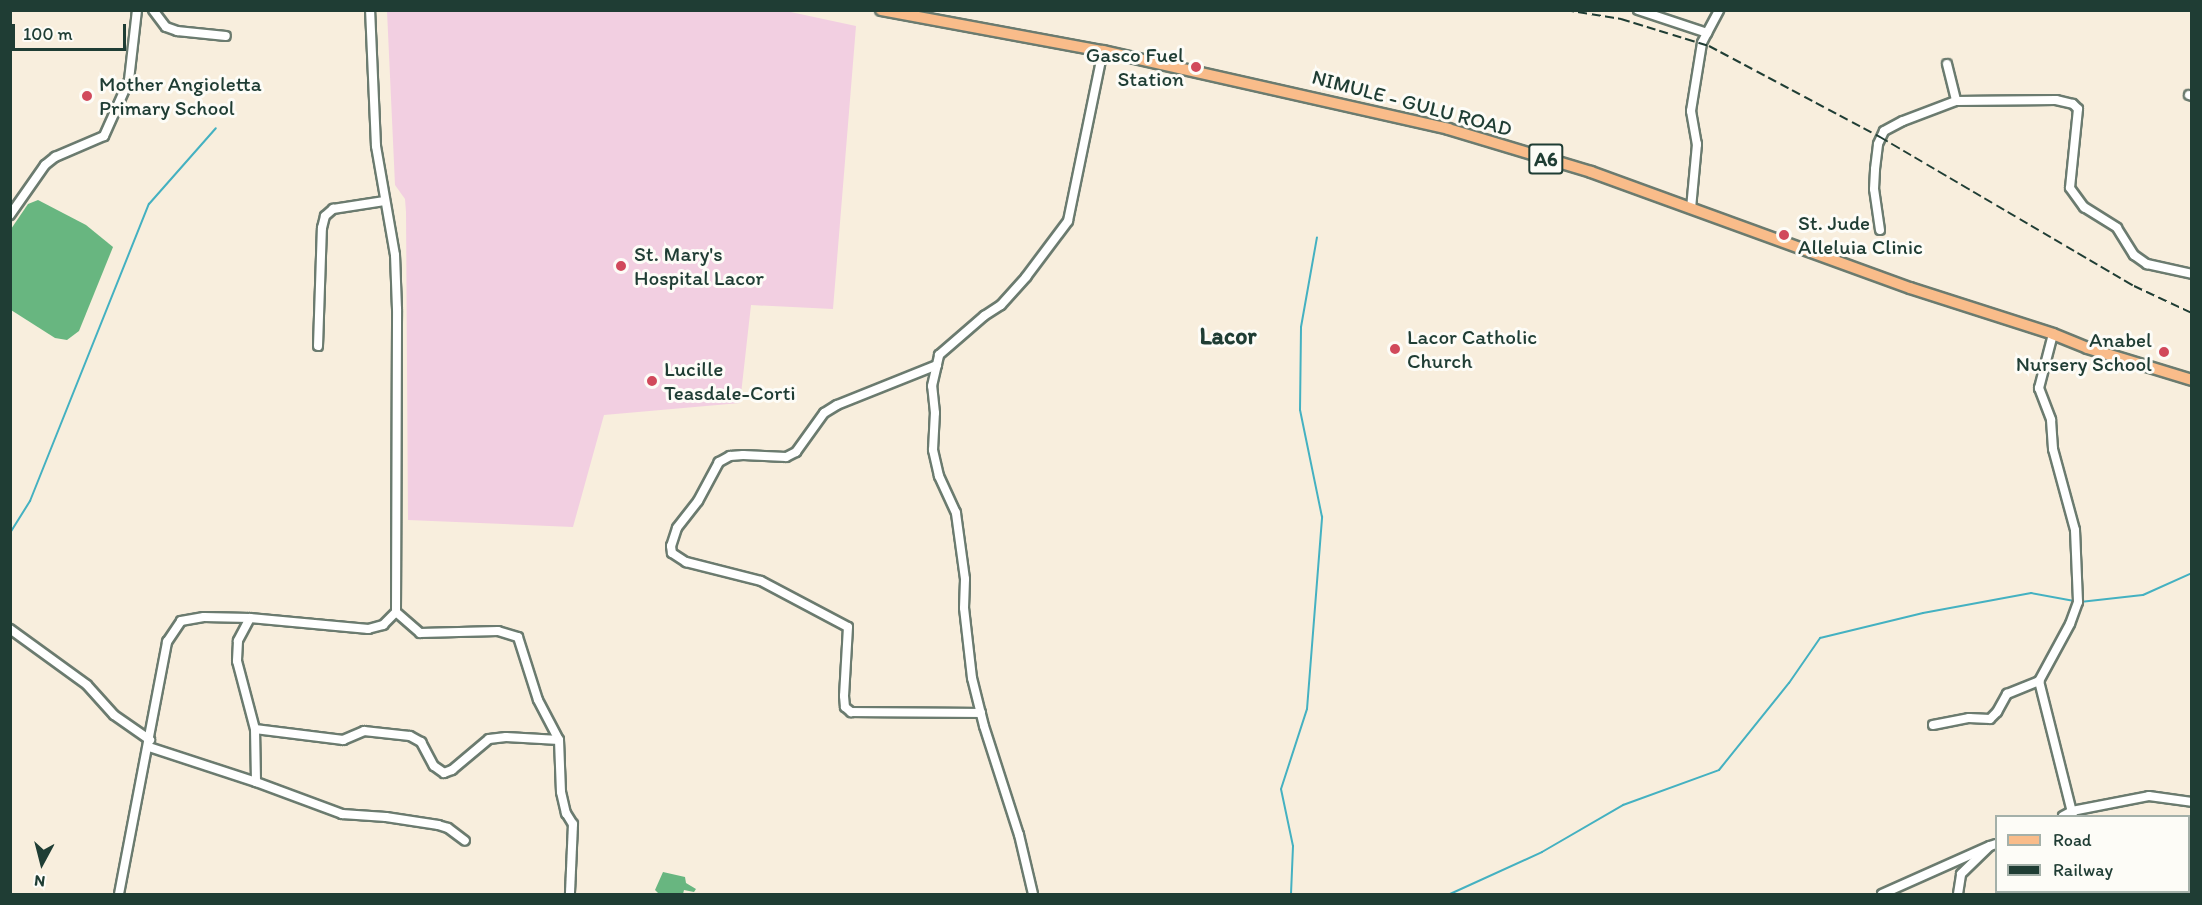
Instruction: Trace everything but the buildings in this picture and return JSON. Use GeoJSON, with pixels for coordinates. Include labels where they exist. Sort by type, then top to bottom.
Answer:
{"type":"FeatureCollection","features":[{"type":"Feature","properties":{"kind":"main road","name":"NIMULE - GULU ROAD"},"geometry":{"type":"LineString","coordinates":[[880,10],[1103,51],[1448,129],[1592,172],[1910,288],[2053,334],[2087,348],[2192,380]]}},
{"type":"Feature","properties":{"kind":"street"},"geometry":{"type":"LineString","coordinates":[[10,215],[45,165],[55,157],[104,136],[129,80],[137,10]]}},
{"type":"Feature","properties":{"kind":"street"},"geometry":{"type":"LineString","coordinates":[[153,10],[166,27],[190,33],[226,36]]}},
{"type":"Feature","properties":{"kind":"street"},"geometry":{"type":"LineString","coordinates":[[119,894],[167,642],[176,627],[188,618],[250,618],[368,629],[383,625],[396,612],[397,309],[395,255],[376,146],[370,10]]}},
{"type":"Feature","properties":{"kind":"street"},"geometry":{"type":"LineString","coordinates":[[1638,10],[1707,33]]}},
{"type":"Feature","properties":{"kind":"street"},"geometry":{"type":"LineString","coordinates":[[1691,208],[1697,144],[1691,111],[1702,44],[1719,10]]}},
{"type":"Feature","properties":{"kind":"street"},"geometry":{"type":"LineString","coordinates":[[1033,894],[1010,802],[972,678],[964,608],[965,579],[956,513],[939,476],[933,450],[935,413],[932,386],[939,355],[984,315],[1001,305],[1026,277],[1068,221],[1103,51]]}},
{"type":"Feature","properties":{"kind":"street"},"geometry":{"type":"LineString","coordinates":[[1947,64],[1956,101]]}},
{"type":"Feature","properties":{"kind":"street"},"geometry":{"type":"LineString","coordinates":[[1880,230],[1874,189],[1880,137],[1884,131],[1903,121],[1956,101],[2056,100],[2073,104],[2078,109],[2071,190],[2084,207],[2118,228],[2134,255],[2156,267],[2192,274]]}},
{"type":"Feature","properties":{"kind":"street"},"geometry":{"type":"LineString","coordinates":[[318,346],[322,228],[325,216],[333,209],[384,201]]}},
{"type":"Feature","properties":{"kind":"street"},"geometry":{"type":"LineString","coordinates":[[1933,725],[1969,718],[1990,719],[1997,712],[2007,694],[2039,681],[2070,624],[2078,602],[2075,530],[2053,449],[2051,420],[2039,388],[2053,334]]}},
{"type":"Feature","properties":{"kind":"street"},"geometry":{"type":"LineString","coordinates":[[937,365],[837,405],[824,413],[796,452],[786,457],[729,456],[718,462],[698,501],[677,528],[671,546],[676,558],[761,581],[848,627],[844,696],[845,707],[851,712],[981,713]]}},
{"type":"Feature","properties":{"kind":"street"},"geometry":{"type":"LineString","coordinates":[[396,612],[420,633],[498,631],[518,637],[538,700],[559,740],[561,792],[566,813],[573,824],[570,894]]}},
{"type":"Feature","properties":{"kind":"street"},"geometry":{"type":"LineString","coordinates":[[250,618],[238,641],[237,661],[255,729],[256,782]]}},
{"type":"Feature","properties":{"kind":"street"},"geometry":{"type":"LineString","coordinates":[[10,628],[87,685],[114,714],[149,744],[240,779],[256,782],[342,814],[386,817],[438,825],[448,828],[465,841]]}},
{"type":"Feature","properties":{"kind":"street"},"geometry":{"type":"LineString","coordinates":[[2039,681],[2072,814],[2150,796],[2192,802]]}},
{"type":"Feature","properties":{"kind":"street"},"geometry":{"type":"LineString","coordinates":[[255,729],[333,740],[353,738],[364,731],[410,736],[421,742],[434,766],[444,773],[452,770],[489,739],[506,736],[559,740]]}},
{"type":"Feature","properties":{"kind":"street"},"geometry":{"type":"LineString","coordinates":[[1882,894],[1994,845]]}},
{"type":"Feature","properties":{"kind":"street"},"geometry":{"type":"LineString","coordinates":[[1958,894],[1961,874],[1994,845]]}},
{"type":"Feature","properties":{"kind":"shaded area","name":"St. Mary's Hospital Lacor"},"geometry":{"type":"Polygon","coordinates":[[[387,11],[786,11],[856,26],[833,309],[751,305],[740,403],[604,415],[573,527],[408,520],[406,212],[405,199],[395,185],[387,11]]]}},
{"type":"Feature","properties":{"kind":"green space"},"geometry":{"type":"Polygon","coordinates":[[[38,200],[86,225],[113,247],[79,331],[67,340],[55,338],[11,310],[11,229],[28,204],[38,200]]]}},
{"type":"Feature","properties":{"kind":"green space"},"geometry":{"type":"Polygon","coordinates":[[[663,872],[685,877],[686,883],[696,889],[694,892],[684,890],[683,894],[659,894],[655,890],[663,872]]]}},
{"type":"Feature","properties":{"kind":"waterway"},"geometry":{"type":"LineString","coordinates":[[10,533],[30,501],[149,204],[216,128]]}},
{"type":"Feature","properties":{"kind":"waterway"},"geometry":{"type":"LineString","coordinates":[[1291,894],[1293,846],[1281,789],[1307,709],[1322,517],[1300,410],[1301,327],[1317,237]]}},
{"type":"Feature","properties":{"kind":"waterway"},"geometry":{"type":"LineString","coordinates":[[2080,602],[2143,595],[2192,573]]}},
{"type":"Feature","properties":{"kind":"waterway"},"geometry":{"type":"LineString","coordinates":[[1450,894],[1542,852],[1623,805],[1719,770],[1789,683],[1820,638],[1923,613],[2031,593],[2074,601]]}},
{"type":"Feature","properties":{"kind":"railway"},"geometry":{"type":"LineString","coordinates":[[1565,10],[1621,19],[1709,46],[1880,137],[2134,286],[2192,313]]}},
{"type":"Feature","properties":{"kind":"place","name":"Gasco Fuel Station"},"geometry":{"type":"Point","coordinates":[1196,67]}},
{"type":"Feature","properties":{"kind":"place","name":"Mother Angioletta Primary School"},"geometry":{"type":"Point","coordinates":[87,96]}},
{"type":"Feature","properties":{"kind":"place","name":"St. Jude Alleluia Clinic"},"geometry":{"type":"Point","coordinates":[1784,235]}},
{"type":"Feature","properties":{"kind":"place","name":"St. Mary's Hospital Lacor"},"geometry":{"type":"Point","coordinates":[621,266]}},
{"type":"Feature","properties":{"kind":"place","name":"Lacor Catholic Church"},"geometry":{"type":"Point","coordinates":[1395,349]}},
{"type":"Feature","properties":{"kind":"place","name":"Anabel Nursery School"},"geometry":{"type":"Point","coordinates":[2164,352]}},
{"type":"Feature","properties":{"kind":"place","name":"Lucille Teasdale-Corti"},"geometry":{"type":"Point","coordinates":[652,381]}},
{"type":"Feature","properties":{"kind":"district","name":"Lacor"},"geometry":{"type":"Point","coordinates":[1228,336]}}]}
